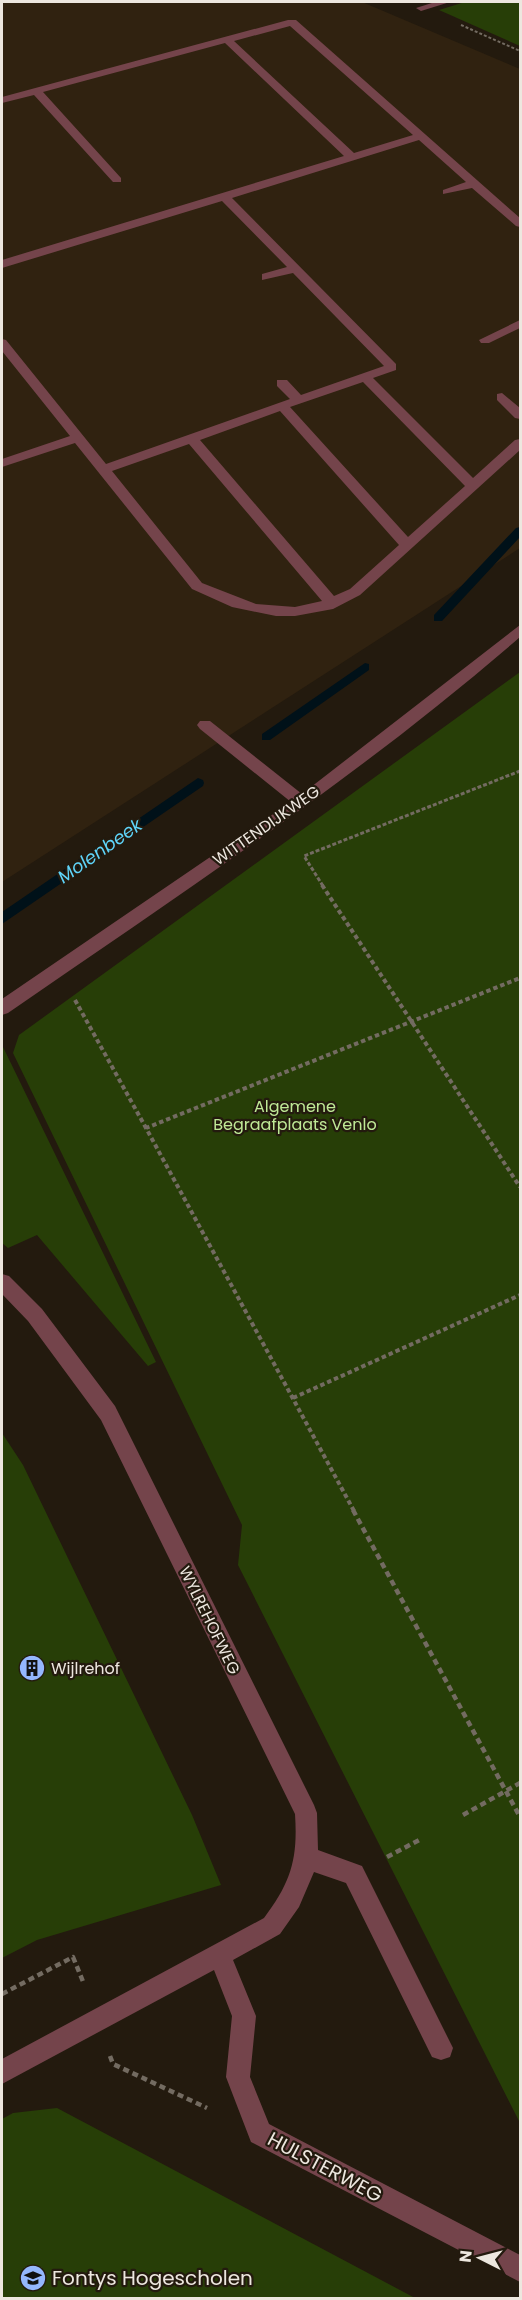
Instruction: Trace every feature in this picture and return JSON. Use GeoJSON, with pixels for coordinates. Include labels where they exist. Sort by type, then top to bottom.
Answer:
{"type":"FeatureCollection","features":[{"type":"Feature","properties":{"kind":"street"},"geometry":{"type":"LineString","coordinates":[[421,8],[445,2]]}},
{"type":"Feature","properties":{"kind":"street"},"geometry":{"type":"LineString","coordinates":[[2,100],[292,22],[520,224]]}},
{"type":"Feature","properties":{"kind":"street"},"geometry":{"type":"LineString","coordinates":[[226,40],[352,157]]}},
{"type":"Feature","properties":{"kind":"street"},"geometry":{"type":"LineString","coordinates":[[36,91],[117,180]]}},
{"type":"Feature","properties":{"kind":"street"},"geometry":{"type":"LineString","coordinates":[[2,264],[422,136]]}},
{"type":"Feature","properties":{"kind":"street"},"geometry":{"type":"LineString","coordinates":[[447,192],[475,183]]}},
{"type":"Feature","properties":{"kind":"street"},"geometry":{"type":"LineString","coordinates":[[104,469],[392,367],[224,196]]}},
{"type":"Feature","properties":{"kind":"street"},"geometry":{"type":"LineString","coordinates":[[266,278],[295,268]]}},
{"type":"Feature","properties":{"kind":"street"},"geometry":{"type":"LineString","coordinates":[[485,340],[520,324]]}},
{"type":"Feature","properties":{"kind":"street"},"geometry":{"type":"LineString","coordinates":[[2,343],[197,586],[227,602],[261,612],[303,611],[333,604],[355,592],[520,443]]}},
{"type":"Feature","properties":{"kind":"street"},"geometry":{"type":"LineString","coordinates":[[365,377],[473,486]]}},
{"type":"Feature","properties":{"kind":"street"},"geometry":{"type":"LineString","coordinates":[[282,383],[299,400]]}},
{"type":"Feature","properties":{"kind":"street"},"geometry":{"type":"LineString","coordinates":[[502,397],[520,415]]}},
{"type":"Feature","properties":{"kind":"street"},"geometry":{"type":"LineString","coordinates":[[282,406],[407,545]]}},
{"type":"Feature","properties":{"kind":"street"},"geometry":{"type":"LineString","coordinates":[[2,463],[78,438]]}},
{"type":"Feature","properties":{"kind":"street"},"geometry":{"type":"LineString","coordinates":[[191,438],[333,604]]}},
{"type":"Feature","properties":{"kind":"street","name":"WITTENDIJKWEG"},"geometry":{"type":"LineString","coordinates":[[2,1008],[302,802],[462,680],[520,630]]}},
{"type":"Feature","properties":{"kind":"street"},"geometry":{"type":"LineString","coordinates":[[205,725],[302,802]]}},
{"type":"Feature","properties":{"kind":"street","name":"WYLREHOFWEG"},"geometry":{"type":"LineString","coordinates":[[2,1282],[35,1315],[108,1413],[306,1813],[309,1845],[307,1858],[303,1877],[291,1903],[272,1926],[219,1954]]}},
{"type":"Feature","properties":{"kind":"street"},"geometry":{"type":"LineString","coordinates":[[307,1858],[354,1874],[441,2048]]}},
{"type":"Feature","properties":{"kind":"street"},"geometry":{"type":"LineString","coordinates":[[2,2072],[219,1954]]}},
{"type":"Feature","properties":{"kind":"street","name":"HULSTERWEG"},"geometry":{"type":"LineString","coordinates":[[219,1954],[244,2016],[238,2077],[260,2133],[520,2269]]}},
{"type":"Feature","properties":{"kind":"path"},"geometry":{"type":"LineString","coordinates":[[421,8],[520,51]]}},
{"type":"Feature","properties":{"kind":"path"},"geometry":{"type":"LineString","coordinates":[[520,771],[304,856],[411,1024],[520,1187]]}},
{"type":"Feature","properties":{"kind":"path"},"geometry":{"type":"LineString","coordinates":[[146,1128],[411,1024],[520,978]]}},
{"type":"Feature","properties":{"kind":"path"},"geometry":{"type":"LineString","coordinates":[[74,998],[520,1817]]}},
{"type":"Feature","properties":{"kind":"path"},"geometry":{"type":"LineString","coordinates":[[293,1398],[520,1295]]}},
{"type":"Feature","properties":{"kind":"path"},"geometry":{"type":"LineString","coordinates":[[463,1815],[520,1783]]}},
{"type":"Feature","properties":{"kind":"path"},"geometry":{"type":"LineString","coordinates":[[2,1994],[73,1957],[113,2064],[260,2133]]}},
{"type":"Feature","properties":{"kind":"shaded area"},"geometry":{"type":"Polygon","coordinates":[[[2,2],[362,2],[520,69],[520,548],[2,882],[2,2]]]}},
{"type":"Feature","properties":{"kind":"green space"},"geometry":{"type":"Polygon","coordinates":[[[465,2],[520,2],[520,46],[439,10],[465,2]]]}},
{"type":"Feature","properties":{"kind":"green space","name":"Algemene Begraafplaats Venlo"},"geometry":{"type":"Polygon","coordinates":[[[520,672],[520,2123],[238,1565],[242,1525],[13,1053],[19,1035],[520,672]]]}},
{"type":"Feature","properties":{"kind":"green space"},"geometry":{"type":"Polygon","coordinates":[[[3,1047],[156,1362],[148,1366],[37,1235],[8,1248],[2,1243],[3,1047]]]}},
{"type":"Feature","properties":{"kind":"green space"},"geometry":{"type":"Polygon","coordinates":[[[2,1433],[23,1465],[192,1815],[221,1885],[37,1940],[2,1958],[2,1433]]]}},
{"type":"Feature","properties":{"kind":"green space"},"geometry":{"type":"Polygon","coordinates":[[[57,2108],[415,2298],[2,2298],[2,2119],[13,2113],[57,2108]]]}},
{"type":"Feature","properties":{"kind":"waterway","name":"Molenbeek"},"geometry":{"type":"LineString","coordinates":[[438,618],[520,531]]}},
{"type":"Feature","properties":{"kind":"waterway","name":"Molenbeek"},"geometry":{"type":"LineString","coordinates":[[266,737],[365,667]]}},
{"type":"Feature","properties":{"kind":"waterway","name":"Molenbeek"},"geometry":{"type":"LineString","coordinates":[[2,919],[198,783]]}},
{"type":"Feature","properties":{"kind":"place","name":"Wijlrehof"},"geometry":{"type":"Point","coordinates":[32,1668]}},
{"type":"Feature","properties":{"kind":"place","name":"Fontys Hogescholen"},"geometry":{"type":"Point","coordinates":[33,2278]}}]}
